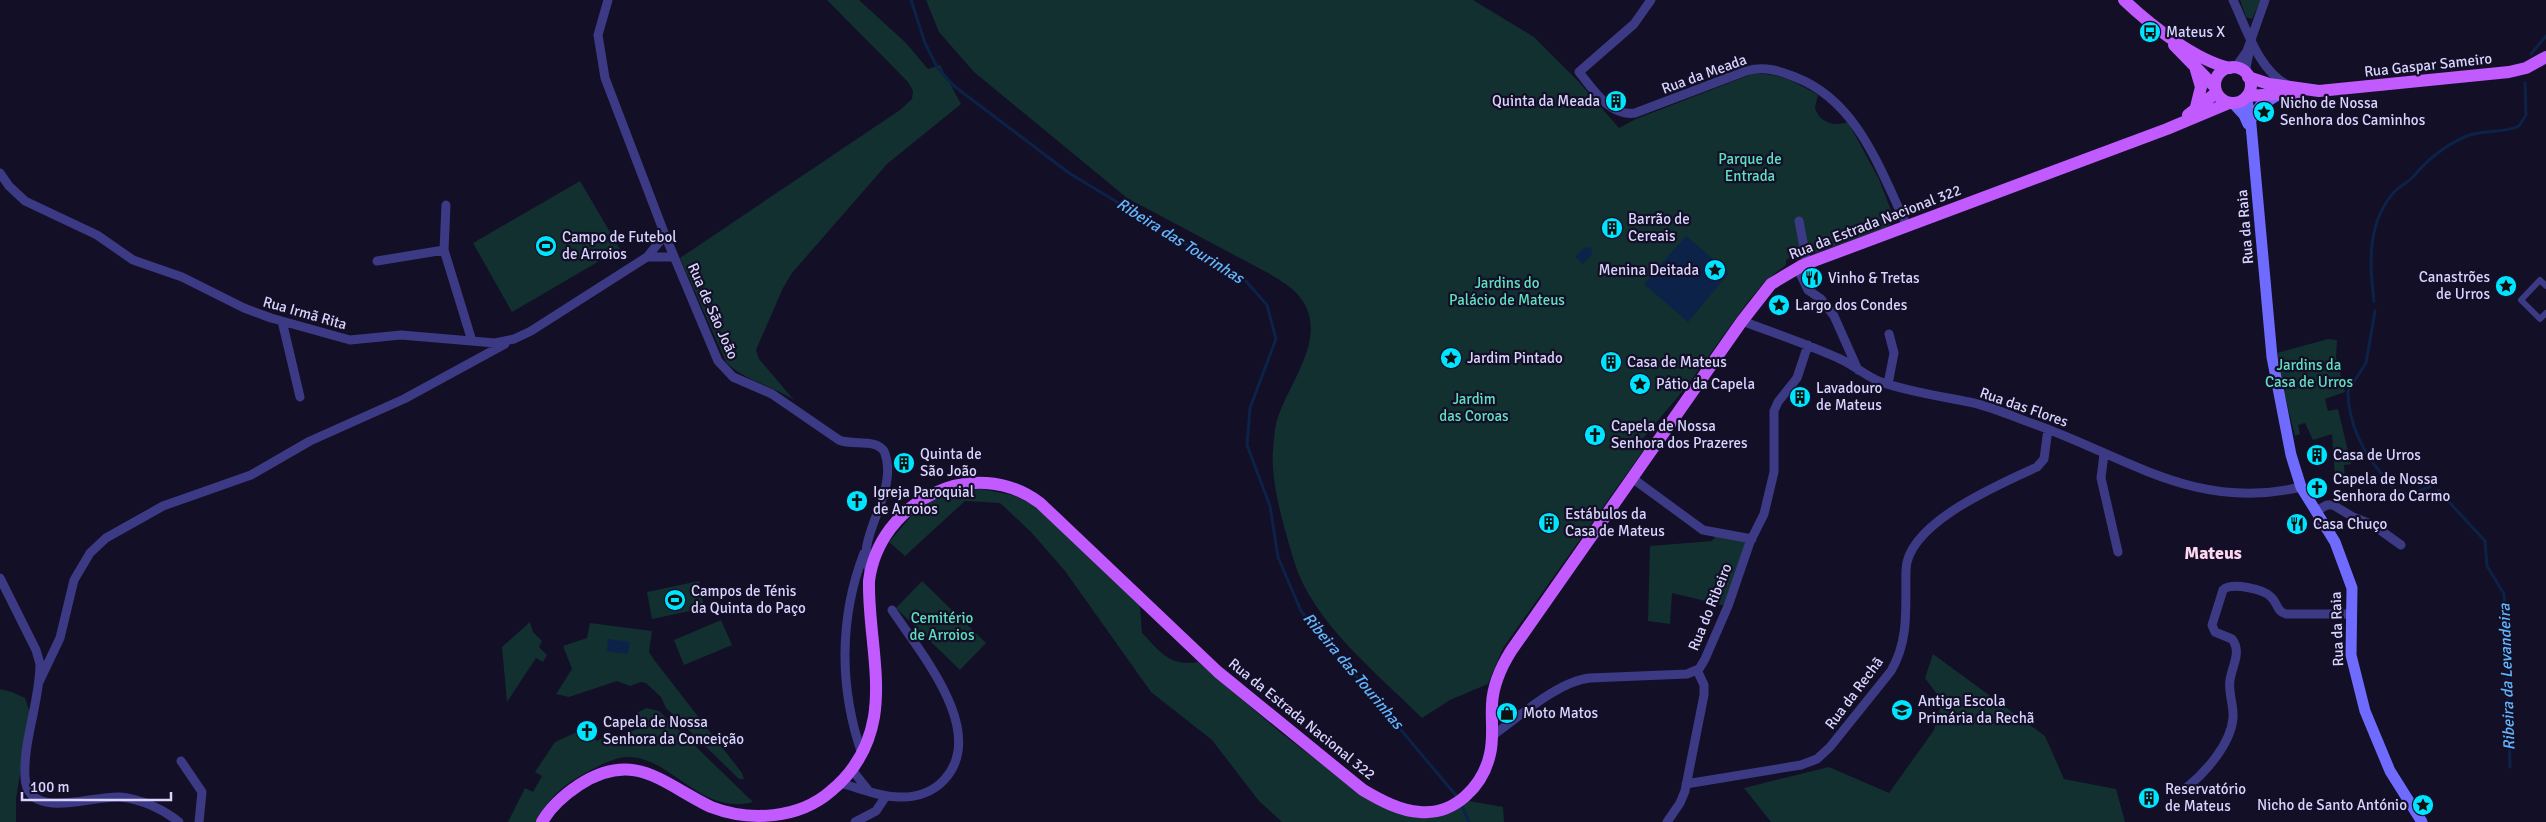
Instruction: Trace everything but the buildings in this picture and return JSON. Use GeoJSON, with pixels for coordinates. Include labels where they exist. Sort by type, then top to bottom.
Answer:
{"type":"FeatureCollection","features":[{"type":"Feature","properties":{"kind":"main road"},"geometry":{"type":"LineString","coordinates":[[2124,0],[2162,32],[2216,90],[2246,118],[2252,136]]}},
{"type":"Feature","properties":{"kind":"main road"},"geometry":{"type":"LineString","coordinates":[[2162,32],[2212,61],[2269,84],[2310,91]]}},
{"type":"Feature","properties":{"kind":"main road","name":"Rua Gaspar Sameiro"},"geometry":{"type":"LineString","coordinates":[[2310,91],[2337,90],[2501,73],[2526,68],[2546,57]]}},
{"type":"Feature","properties":{"kind":"main road"},"geometry":{"type":"LineString","coordinates":[[2195,66],[2201,87],[2195,110]]}},
{"type":"Feature","properties":{"kind":"main road"},"geometry":{"type":"LineString","coordinates":[[2167,129],[2195,110],[2216,90],[2217,77],[2240,71]]}},
{"type":"Feature","properties":{"kind":"main road"},"geometry":{"type":"LineString","coordinates":[[2240,71],[2250,87],[2246,96]]}},
{"type":"Feature","properties":{"kind":"main road"},"geometry":{"type":"LineString","coordinates":[[2167,129],[2246,96],[2276,96],[2310,91]]}},
{"type":"Feature","properties":{"kind":"main road","name":"Rua da Raia"},"geometry":{"type":"LineString","coordinates":[[2246,96],[2252,136],[2273,366],[2291,456],[2301,487],[2335,542],[2353,592],[2351,659],[2365,711],[2390,771],[2422,822]]}},
{"type":"Feature","properties":{"kind":"main road"},"geometry":{"type":"LineString","coordinates":[[2250,120],[2260,106],[2276,96]]}},
{"type":"Feature","properties":{"kind":"main road","name":"Rua da Estrada Nacional 322"},"geometry":{"type":"LineString","coordinates":[[542,822],[555,804],[573,790],[597,776],[617,771],[635,770],[651,774],[713,808],[752,817],[777,816],[796,812],[818,801],[840,783],[852,770],[862,754],[870,731],[875,704],[869,591],[870,572],[886,533],[904,512],[930,494],[958,484],[977,482],[1007,487],[1022,492],[1049,510],[1230,683],[1358,786],[1383,800],[1414,811],[1436,811],[1461,800],[1484,773],[1490,756],[1493,693],[1504,661],[1742,321],[1771,284],[1802,265],[2167,129]]}},
{"type":"Feature","properties":{"kind":"street","name":"Rua de São João"},"geometry":{"type":"LineString","coordinates":[[608,0],[598,35],[602,67],[665,235],[724,370],[733,377],[772,394],[839,440],[851,444],[875,444],[884,451],[888,467],[888,480],[868,544],[866,560],[870,572]]}},
{"type":"Feature","properties":{"kind":"street","name":"Rua da Meada"},"geometry":{"type":"LineString","coordinates":[[1651,0],[1634,24],[1579,72],[1609,106],[1620,112],[1635,113],[1746,71],[1761,68],[1779,71],[1802,80],[1838,103],[1852,120],[1872,155],[1907,226]]}},
{"type":"Feature","properties":{"kind":"street"},"geometry":{"type":"LineString","coordinates":[[2233,0],[2263,63],[2274,76],[2286,84],[2310,91]]}},
{"type":"Feature","properties":{"kind":"street"},"geometry":{"type":"LineString","coordinates":[[2240,71],[2265,0]]}},
{"type":"Feature","properties":{"kind":"street","name":"Rua Irmã Rita"},"geometry":{"type":"LineString","coordinates":[[0,173],[8,186],[25,201],[97,235],[133,260],[182,277],[244,308],[350,340],[401,335],[495,343],[514,340],[647,257]]}},
{"type":"Feature","properties":{"kind":"street"},"geometry":{"type":"LineString","coordinates":[[446,204],[444,250],[472,341]]}},
{"type":"Feature","properties":{"kind":"street"},"geometry":{"type":"LineString","coordinates":[[1799,221],[1802,265],[1808,290],[1821,299],[1836,319],[1858,370]]}},
{"type":"Feature","properties":{"kind":"street"},"geometry":{"type":"LineString","coordinates":[[647,257],[665,235]]}},
{"type":"Feature","properties":{"kind":"street"},"geometry":{"type":"LineString","coordinates":[[377,261],[444,250]]}},
{"type":"Feature","properties":{"kind":"street"},"geometry":{"type":"LineString","coordinates":[[647,257],[674,257]]}},
{"type":"Feature","properties":{"kind":"street"},"geometry":{"type":"LineString","coordinates":[[2546,286],[2540,280],[2521,300],[2540,319],[2546,313]]}},
{"type":"Feature","properties":{"kind":"street"},"geometry":{"type":"LineString","coordinates":[[282,321],[300,397]]}},
{"type":"Feature","properties":{"kind":"street","name":"Rua das Flores"},"geometry":{"type":"LineString","coordinates":[[1742,321],[1844,360],[1858,370],[1888,384],[1928,396],[1978,404],[2084,443],[2150,474],[2207,490],[2264,493],[2301,487]]}},
{"type":"Feature","properties":{"kind":"street"},"geometry":{"type":"LineString","coordinates":[[1888,384],[1894,352],[1889,334]]}},
{"type":"Feature","properties":{"kind":"street"},"geometry":{"type":"LineString","coordinates":[[39,682],[60,638],[74,580],[90,553],[106,538],[163,506],[251,475],[310,441],[404,399],[514,340]]}},
{"type":"Feature","properties":{"kind":"street","name":"Rua do Ribeiro"},"geometry":{"type":"LineString","coordinates":[[1492,736],[1548,696],[1576,681],[1590,678],[1680,675],[1697,670],[1705,659],[1727,610],[1752,539],[1764,514],[1773,481],[1774,411],[1778,402],[1797,378],[1808,345]]}},
{"type":"Feature","properties":{"kind":"street","name":"Rua da Rechã"},"geometry":{"type":"LineString","coordinates":[[1686,784],[1801,765],[1822,756],[1890,671],[1897,659],[1906,623],[1906,569],[1912,549],[1938,522],[1971,498],[2037,468],[2046,453],[2048,429]]}},
{"type":"Feature","properties":{"kind":"street"},"geometry":{"type":"LineString","coordinates":[[2104,454],[2101,468],[2102,483],[2118,552]]}},
{"type":"Feature","properties":{"kind":"street"},"geometry":{"type":"LineString","coordinates":[[1632,478],[1702,530],[1752,539]]}},
{"type":"Feature","properties":{"kind":"street"},"geometry":{"type":"LineString","coordinates":[[2316,511],[2327,505],[2333,506],[2353,518],[2373,525],[2400,545]]}},
{"type":"Feature","properties":{"kind":"street"},"geometry":{"type":"LineString","coordinates":[[862,754],[849,698],[845,634],[852,590],[868,544]]}},
{"type":"Feature","properties":{"kind":"street"},"geometry":{"type":"LineString","coordinates":[[0,578],[36,650],[40,664],[25,772],[26,786],[33,798],[52,808],[104,797],[121,797],[150,805],[179,822]]}},
{"type":"Feature","properties":{"kind":"street"},"geometry":{"type":"LineString","coordinates":[[2186,788],[2199,778],[2224,744],[2232,723],[2230,684],[2236,648],[2232,639],[2215,632],[2212,625],[2224,588],[2234,585],[2270,595],[2278,608],[2286,614],[2352,614]]}},
{"type":"Feature","properties":{"kind":"street"},"geometry":{"type":"LineString","coordinates":[[840,783],[886,796],[910,797],[936,787],[951,770],[960,740],[955,717],[944,691],[892,610]]}},
{"type":"Feature","properties":{"kind":"street"},"geometry":{"type":"LineString","coordinates":[[1667,822],[1682,800],[1704,695],[1704,684],[1697,670]]}},
{"type":"Feature","properties":{"kind":"street"},"geometry":{"type":"LineString","coordinates":[[181,761],[202,792],[199,822]]}},
{"type":"Feature","properties":{"kind":"street"},"geometry":{"type":"LineString","coordinates":[[852,770],[868,790]]}},
{"type":"Feature","properties":{"kind":"street"},"geometry":{"type":"LineString","coordinates":[[855,822],[876,811],[886,796]]}},
{"type":"Feature","properties":{"kind":"green space"},"geometry":{"type":"Polygon","coordinates":[[[827,0],[859,0],[906,43],[928,69],[940,65],[961,104],[887,164],[792,273],[783,288],[756,350],[759,359],[794,400],[741,374],[726,362],[680,258],[900,110],[912,99],[913,91],[908,82],[827,0]]]}},
{"type":"Feature","properties":{"kind":"green space","name":"Jardins do Palácio de Mateus"},"geometry":{"type":"Polygon","coordinates":[[[926,0],[1473,0],[1534,37],[1579,82],[1619,128],[1636,119],[1752,74],[1779,76],[1802,86],[1818,95],[1815,108],[1820,117],[1833,124],[1848,122],[1879,179],[1894,218],[1890,225],[1885,228],[1797,260],[1793,256],[1786,260],[1786,265],[1765,281],[1687,386],[1639,443],[1645,448],[1503,648],[1488,684],[1450,700],[1422,718],[1348,646],[1315,605],[1303,583],[1286,535],[1274,477],[1274,434],[1281,409],[1308,347],[1311,331],[1309,315],[1302,300],[1291,288],[1270,274],[1127,198],[974,72],[939,32],[926,0]]]}},
{"type":"Feature","properties":{"kind":"green space"},"geometry":{"type":"Polygon","coordinates":[[[2240,0],[2261,0],[2252,19],[2246,17],[2240,0]]]}},
{"type":"Feature","properties":{"kind":"green space","name":"Campo de Futebol de Arroios"},"geometry":{"type":"Polygon","coordinates":[[[580,181],[620,249],[512,312],[473,243],[580,181]]]}},
{"type":"Feature","properties":{"kind":"green space","name":"Jardins da Casa de Urros"},"geometry":{"type":"Polygon","coordinates":[[[2328,339],[2337,340],[2336,357],[2345,392],[2325,399],[2328,411],[2338,409],[2351,464],[2344,465],[2345,479],[2335,478],[2332,434],[2313,440],[2305,423],[2298,425],[2300,434],[2295,436],[2281,380],[2277,353],[2328,339]]]}},
{"type":"Feature","properties":{"kind":"green space"},"geometry":{"type":"Polygon","coordinates":[[[982,489],[1012,495],[1036,506],[1140,606],[1142,633],[1160,652],[1180,662],[1198,662],[1281,733],[1355,789],[1397,813],[1419,818],[1469,801],[1503,807],[1504,822],[1282,822],[1259,801],[1212,740],[1151,692],[1065,571],[1031,532],[1000,503],[965,501],[905,556],[889,542],[919,507],[950,492],[982,489]]]}},
{"type":"Feature","properties":{"kind":"green space"},"geometry":{"type":"Polygon","coordinates":[[[1716,536],[1748,541],[1726,606],[1672,593],[1670,624],[1648,621],[1650,546],[1712,541],[1716,536]]]}},
{"type":"Feature","properties":{"kind":"green space","name":"Campos de Ténis da Quinta do Paço"},"geometry":{"type":"Polygon","coordinates":[[[699,581],[704,608],[652,619],[647,592],[699,581]]]}},
{"type":"Feature","properties":{"kind":"green space","name":"Cemitério de Arroios"},"geometry":{"type":"Polygon","coordinates":[[[922,581],[986,643],[960,670],[896,608],[922,581]]]}},
{"type":"Feature","properties":{"kind":"green space","name":"Campos de Ténis da Quinta do Paço"},"geometry":{"type":"Polygon","coordinates":[[[721,620],[732,645],[684,665],[674,640],[721,620]]]}},
{"type":"Feature","properties":{"kind":"green space"},"geometry":{"type":"Polygon","coordinates":[[[530,622],[533,632],[542,641],[539,647],[547,655],[543,662],[536,658],[507,702],[502,647],[530,622]]]}},
{"type":"Feature","properties":{"kind":"green space"},"geometry":{"type":"Polygon","coordinates":[[[590,623],[652,631],[649,652],[742,773],[744,779],[739,779],[666,708],[661,697],[646,683],[641,682],[630,686],[617,681],[569,697],[556,694],[572,669],[563,646],[587,638],[590,623]]]}},
{"type":"Feature","properties":{"kind":"green space"},"geometry":{"type":"Polygon","coordinates":[[[1933,654],[2045,736],[2064,779],[2116,789],[2125,822],[1771,822],[1744,788],[1829,767],[1889,793],[1934,730],[1942,701],[1925,678],[1933,654]]]}},
{"type":"Feature","properties":{"kind":"green space"},"geometry":{"type":"Polygon","coordinates":[[[0,689],[25,698],[30,713],[16,799],[16,822],[0,822],[0,689]]]}},
{"type":"Feature","properties":{"kind":"green space"},"geometry":{"type":"Polygon","coordinates":[[[646,708],[659,711],[753,802],[734,804],[717,801],[657,765],[642,759],[626,757],[606,763],[571,782],[551,799],[536,822],[508,822],[525,788],[533,792],[542,776],[535,772],[555,742],[581,730],[584,736],[593,733],[596,741],[610,736],[612,739],[640,728],[635,714],[646,708]]]}},
{"type":"Feature","properties":{"kind":"water"},"geometry":{"type":"Polygon","coordinates":[[[1686,236],[1729,273],[1688,322],[1644,284],[1686,236]]]}},
{"type":"Feature","properties":{"kind":"water"},"geometry":{"type":"Polygon","coordinates":[[[1589,246],[1593,250],[1592,254],[1583,264],[1575,257],[1585,247],[1589,246]]]}},
{"type":"Feature","properties":{"kind":"water"},"geometry":{"type":"Polygon","coordinates":[[[608,639],[630,642],[628,654],[607,651],[608,639]]]}},
{"type":"Feature","properties":{"kind":"waterway","name":"Ribeira das Tourinhas"},"geometry":{"type":"LineString","coordinates":[[911,0],[925,43],[937,67],[954,86],[1069,173],[1244,279],[1267,305],[1276,339],[1250,408],[1247,445],[1270,506],[1278,557],[1301,611],[1459,799]]}},
{"type":"Feature","properties":{"kind":"waterway","name":"Ribeira da Levandeira"},"geometry":{"type":"LineString","coordinates":[[2531,54],[2546,36]]}},
{"type":"Feature","properties":{"kind":"waterway","name":"Ribeira da Levandeira"},"geometry":{"type":"LineString","coordinates":[[2374,301],[2371,272],[2372,243],[2379,216],[2386,203],[2397,189],[2411,179],[2431,158],[2444,148],[2473,134],[2507,130],[2519,126],[2526,115],[2525,83]]}},
{"type":"Feature","properties":{"kind":"waterway","name":"Ribeira da Levandeira"},"geometry":{"type":"LineString","coordinates":[[2375,311],[2366,363],[2348,391],[2354,427],[2371,460],[2396,489],[2411,494],[2430,487]]}},
{"type":"Feature","properties":{"kind":"waterway","name":"Ribeira da Levandeira"},"geometry":{"type":"LineString","coordinates":[[2438,490],[2485,541],[2487,566],[2504,594],[2510,767]]}},
{"type":"Feature","properties":{"kind":"waterway","name":"Ribeira das Tourinhas"},"geometry":{"type":"LineString","coordinates":[[1461,804],[1469,822]]}},
{"type":"Feature","properties":{"kind":"place","name":"Mateus X"},"geometry":{"type":"Point","coordinates":[2150,32]}},
{"type":"Feature","properties":{"kind":"place","name":"Quinta da Meada"},"geometry":{"type":"Point","coordinates":[1616,101]}},
{"type":"Feature","properties":{"kind":"place","name":"Nicho de Nossa Senhora dos Caminhos"},"geometry":{"type":"Point","coordinates":[2264,112]}},
{"type":"Feature","properties":{"kind":"place","name":"Barrão de Cereais"},"geometry":{"type":"Point","coordinates":[1612,228]}},
{"type":"Feature","properties":{"kind":"place","name":"Campo de Futebol de Arroios"},"geometry":{"type":"Point","coordinates":[546,246]}},
{"type":"Feature","properties":{"kind":"place","name":"Menina Deitada"},"geometry":{"type":"Point","coordinates":[1715,270]}},
{"type":"Feature","properties":{"kind":"place","name":"Vinho & Tretas"},"geometry":{"type":"Point","coordinates":[1812,278]}},
{"type":"Feature","properties":{"kind":"place","name":"Canastrões de Urros"},"geometry":{"type":"Point","coordinates":[2506,286]}},
{"type":"Feature","properties":{"kind":"place","name":"Largo dos Condes"},"geometry":{"type":"Point","coordinates":[1779,305]}},
{"type":"Feature","properties":{"kind":"place","name":"Jardim Pintado"},"geometry":{"type":"Point","coordinates":[1451,358]}},
{"type":"Feature","properties":{"kind":"place","name":"Casa de Mateus"},"geometry":{"type":"Point","coordinates":[1611,362]}},
{"type":"Feature","properties":{"kind":"place","name":"Pátio da Capela"},"geometry":{"type":"Point","coordinates":[1640,384]}},
{"type":"Feature","properties":{"kind":"place","name":"Lavadouro de Mateus"},"geometry":{"type":"Point","coordinates":[1800,397]}},
{"type":"Feature","properties":{"kind":"place","name":"Capela de Nossa Senhora dos Prazeres"},"geometry":{"type":"Point","coordinates":[1595,435]}},
{"type":"Feature","properties":{"kind":"place","name":"Casa de Urros"},"geometry":{"type":"Point","coordinates":[2317,455]}},
{"type":"Feature","properties":{"kind":"place","name":"Quinta de São João"},"geometry":{"type":"Point","coordinates":[904,463]}},
{"type":"Feature","properties":{"kind":"place","name":"Capela de Nossa Senhora do Carmo"},"geometry":{"type":"Point","coordinates":[2317,488]}},
{"type":"Feature","properties":{"kind":"place","name":"Igreja Paroquial de Arroios"},"geometry":{"type":"Point","coordinates":[857,501]}},
{"type":"Feature","properties":{"kind":"place","name":"Estábulos da Casa de Mateus"},"geometry":{"type":"Point","coordinates":[1549,523]}},
{"type":"Feature","properties":{"kind":"place","name":"Casa Chuço"},"geometry":{"type":"Point","coordinates":[2297,524]}},
{"type":"Feature","properties":{"kind":"place","name":"Campos de Ténis da Quinta do Paço"},"geometry":{"type":"Point","coordinates":[675,600]}},
{"type":"Feature","properties":{"kind":"place","name":"Antiga Escola Primária da Rechã"},"geometry":{"type":"Point","coordinates":[1902,710]}},
{"type":"Feature","properties":{"kind":"place","name":"Moto Matos"},"geometry":{"type":"Point","coordinates":[1507,713]}},
{"type":"Feature","properties":{"kind":"place","name":"Capela de Nossa Senhora da Conceição"},"geometry":{"type":"Point","coordinates":[587,731]}},
{"type":"Feature","properties":{"kind":"place","name":"Reservatório de Mateus"},"geometry":{"type":"Point","coordinates":[2149,798]}},
{"type":"Feature","properties":{"kind":"place","name":"Nicho de Santo António"},"geometry":{"type":"Point","coordinates":[2423,805]}},
{"type":"Feature","properties":{"kind":"district","name":"Mateus"},"geometry":{"type":"Point","coordinates":[2213,553]}},
{"type":"Feature","properties":{"kind":"park label","name":"Parque de Entrada"},"geometry":{"type":"Point","coordinates":[1750,168]}},
{"type":"Feature","properties":{"kind":"park label","name":"Jardim das Coroas"},"geometry":{"type":"Point","coordinates":[1474,408]}}]}
